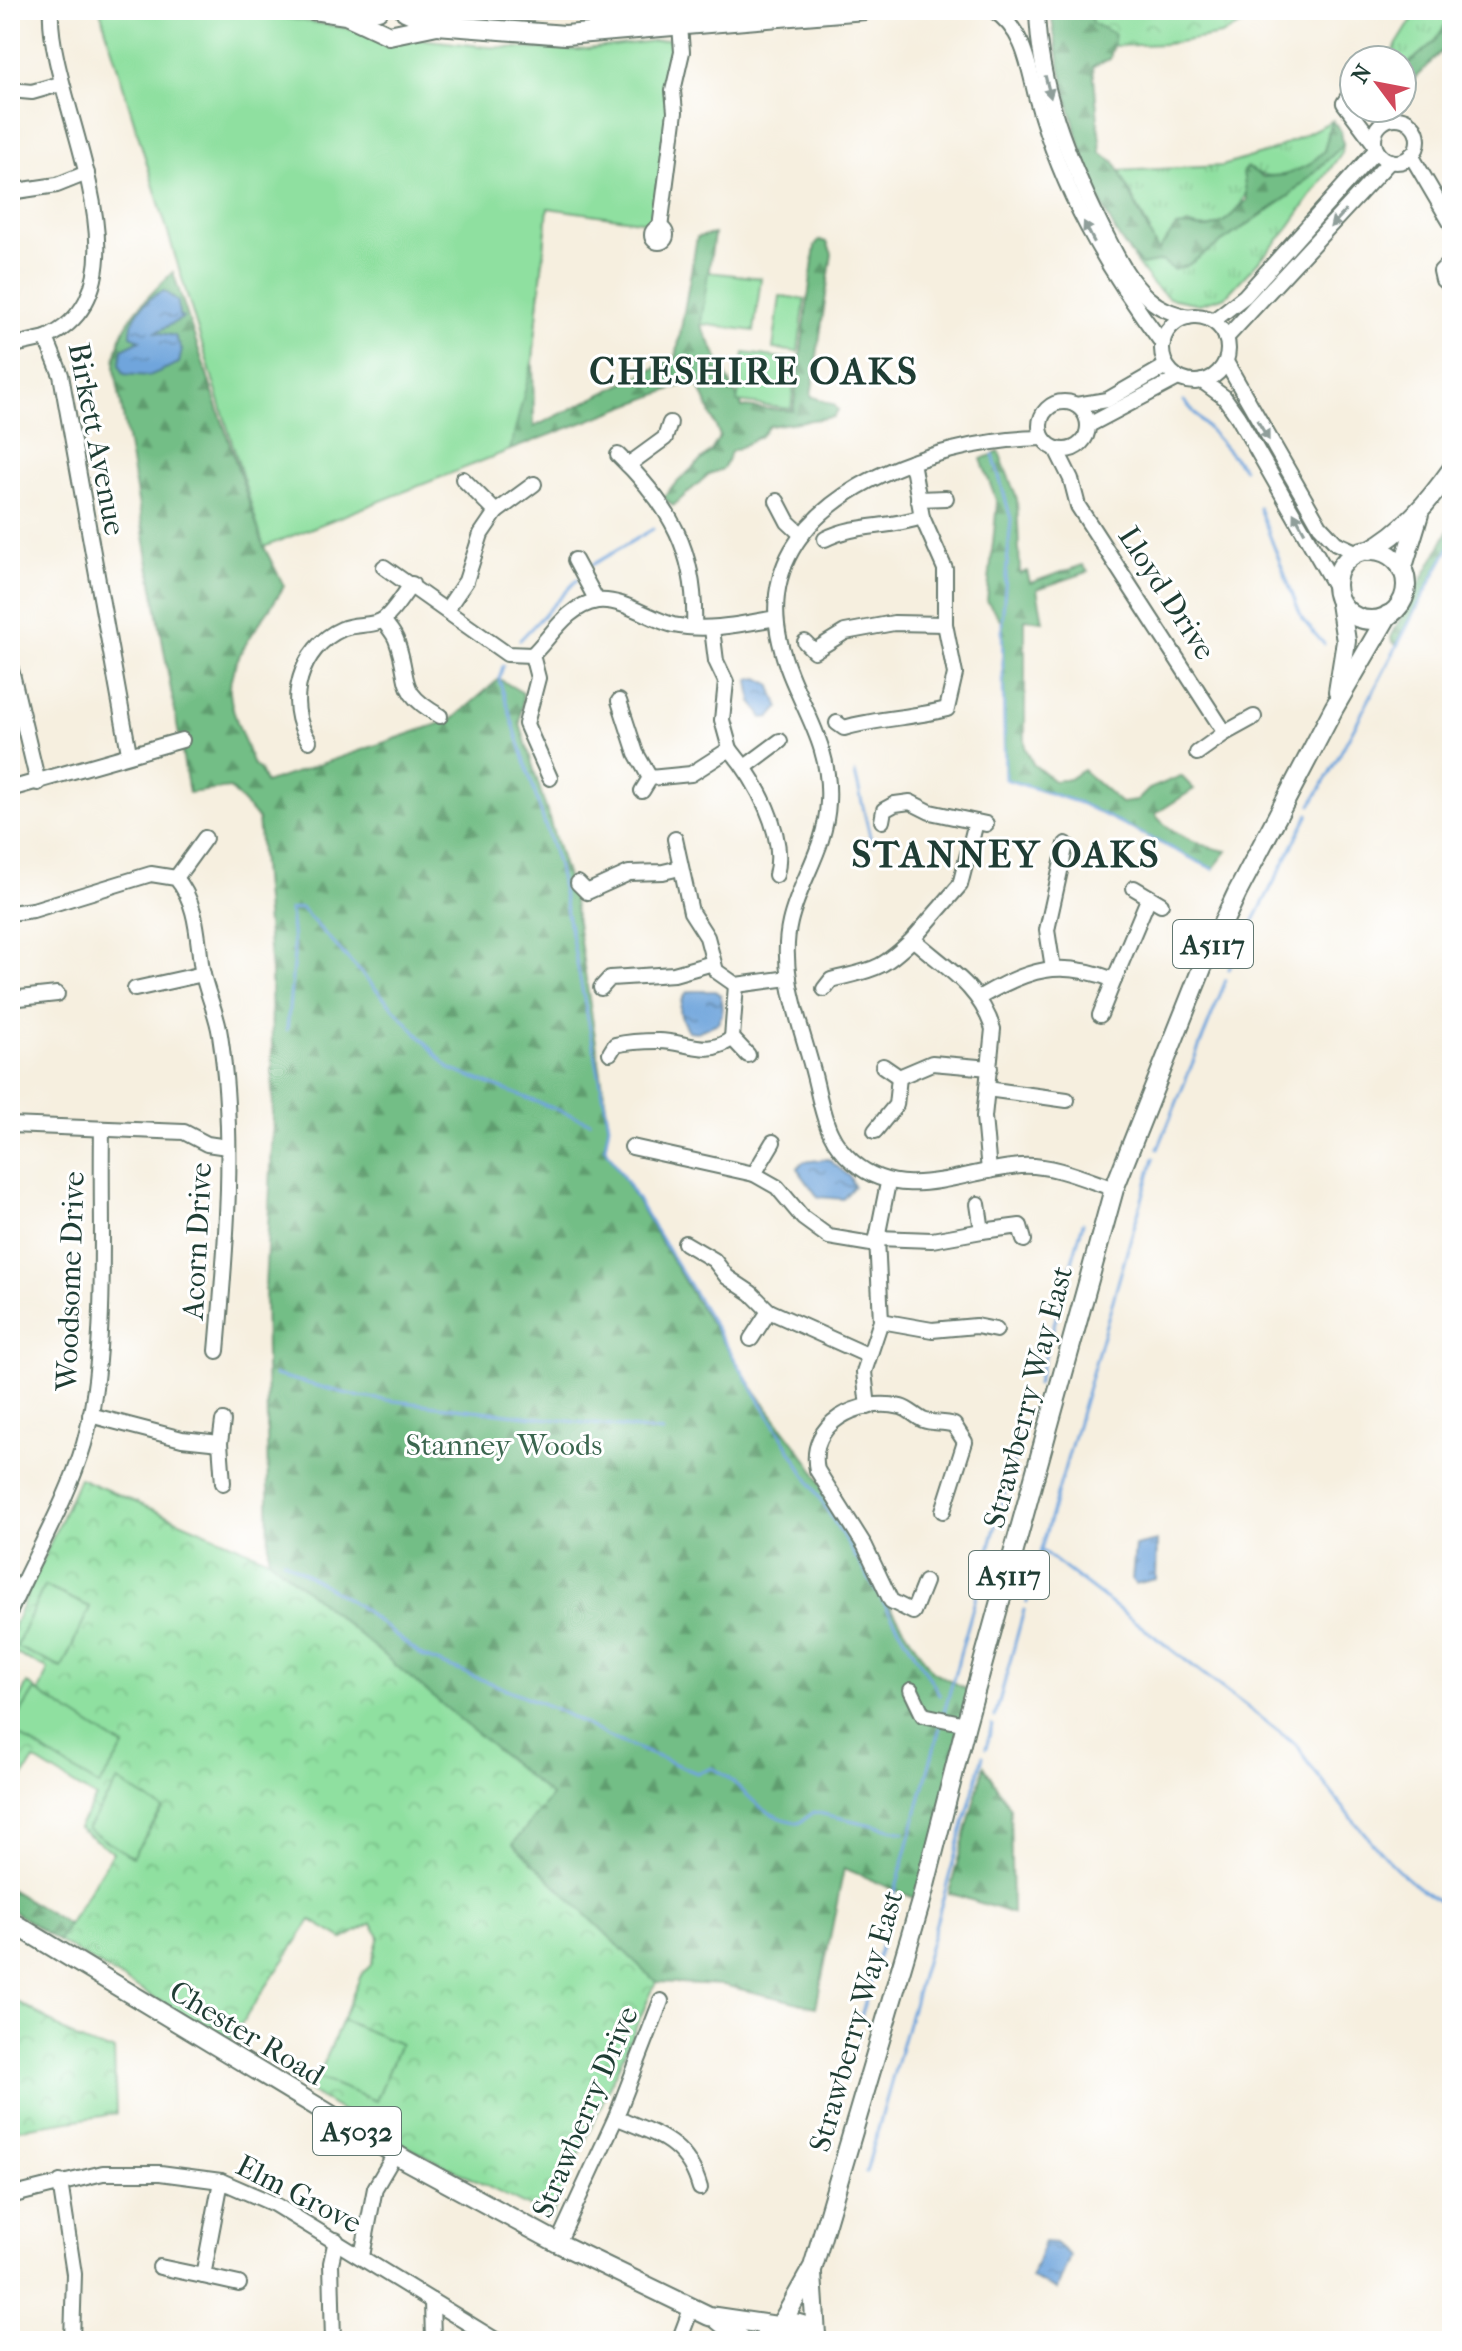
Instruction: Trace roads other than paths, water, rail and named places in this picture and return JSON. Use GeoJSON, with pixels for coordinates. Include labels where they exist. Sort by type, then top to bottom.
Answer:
{"type":"FeatureCollection","features":[{"type":"Feature","properties":{"kind":"main road"},"geometry":{"type":"LineString","coordinates":[[313,10],[346,15],[394,36],[437,25],[565,35],[865,10]]}},
{"type":"Feature","properties":{"kind":"main road"},"geometry":{"type":"LineString","coordinates":[[346,15],[380,10],[377,21],[380,29]]}},
{"type":"Feature","properties":{"kind":"main road"},"geometry":{"type":"LineString","coordinates":[[404,31],[408,24],[405,10]]}},
{"type":"Feature","properties":{"kind":"main road"},"geometry":{"type":"LineString","coordinates":[[405,10],[437,25]]}},
{"type":"Feature","properties":{"kind":"main road"},"geometry":{"type":"LineString","coordinates":[[1000,10],[1010,10]]}},
{"type":"Feature","properties":{"kind":"main road","name":"A5117"},"geometry":{"type":"LineString","coordinates":[[1338,595],[1341,568],[1393,535],[1421,508],[1452,469]]}},
{"type":"Feature","properties":{"kind":"main road","name":"A5117"},"geometry":{"type":"LineString","coordinates":[[1388,615],[1404,597],[1406,583],[1402,570],[1421,508]]}},
{"type":"Feature","properties":{"kind":"main road"},"geometry":{"type":"LineString","coordinates":[[1363,552],[1388,555],[1402,570]]}},
{"type":"Feature","properties":{"kind":"main road"},"geometry":{"type":"LineString","coordinates":[[1338,595],[1358,618],[1378,619],[1388,615]]}},
{"type":"Feature","properties":{"kind":"main road","name":"Strawberry Way East"},"geometry":{"type":"LineString","coordinates":[[1334,708],[1346,652],[1338,595]]}},
{"type":"Feature","properties":{"kind":"main road","name":"Strawberry Way East"},"geometry":{"type":"LineString","coordinates":[[779,2325],[813,2267],[921,1901],[966,1724],[1114,1189],[1204,963],[1334,708],[1388,615]]}},
{"type":"Feature","properties":{"kind":"main road","name":"Chester Road"},"geometry":{"type":"LineString","coordinates":[[10,1921],[395,2154],[558,2243],[691,2309],[716,2318],[779,2325]]}},
{"type":"Feature","properties":{"kind":"main road","name":"Strawberry Way East"},"geometry":{"type":"LineString","coordinates":[[813,2267],[818,2338]]}},
{"type":"Feature","properties":{"kind":"main road","name":"Chester Road"},"geometry":{"type":"LineString","coordinates":[[716,2318],[744,2341]]}},
{"type":"Feature","properties":{"kind":"main road","name":"A5117"},"geometry":{"type":"LineString","coordinates":[[762,2341],[779,2325],[800,2324],[818,2338]]}},
{"type":"Feature","properties":{"kind":"street"},"geometry":{"type":"LineString","coordinates":[[993,10],[1015,28],[1023,44],[1046,132],[1088,233],[1128,298],[1163,344],[1166,366],[1178,378]]}},
{"type":"Feature","properties":{"kind":"street"},"geometry":{"type":"LineString","coordinates":[[1037,10],[1046,81],[1078,179],[1117,256],[1139,289],[1167,311],[1213,321],[1226,338],[1226,362],[1325,533],[1336,543],[1363,552]]}},
{"type":"Feature","properties":{"kind":"street","name":"Birkett Avenue"},"geometry":{"type":"LineString","coordinates":[[49,11],[60,84],[87,173],[97,237],[94,275],[74,318],[46,338],[61,375],[129,753]]}},
{"type":"Feature","properties":{"kind":"street"},"geometry":{"type":"LineString","coordinates":[[660,228],[675,112],[683,91],[680,25]]}},
{"type":"Feature","properties":{"kind":"street"},"geometry":{"type":"LineString","coordinates":[[10,90],[32,92],[60,84]]}},
{"type":"Feature","properties":{"kind":"street"},"geometry":{"type":"LineString","coordinates":[[1359,124],[1375,147],[1390,161],[1401,161],[1411,155],[1417,135],[1411,124]]}},
{"type":"Feature","properties":{"kind":"street"},"geometry":{"type":"LineString","coordinates":[[1213,321],[1245,296],[1375,147],[1382,124]]}},
{"type":"Feature","properties":{"kind":"street"},"geometry":{"type":"LineString","coordinates":[[1411,155],[1452,225]]}},
{"type":"Feature","properties":{"kind":"street"},"geometry":{"type":"LineString","coordinates":[[1226,338],[1390,161]]}},
{"type":"Feature","properties":{"kind":"street"},"geometry":{"type":"LineString","coordinates":[[10,192],[57,185],[87,173]]}},
{"type":"Feature","properties":{"kind":"street"},"geometry":{"type":"LineString","coordinates":[[1452,260],[1443,267],[1441,276],[1452,287]]}},
{"type":"Feature","properties":{"kind":"street"},"geometry":{"type":"LineString","coordinates":[[1163,344],[1169,329],[1188,317]]}},
{"type":"Feature","properties":{"kind":"street"},"geometry":{"type":"LineString","coordinates":[[10,346],[46,338]]}},
{"type":"Feature","properties":{"kind":"street"},"geometry":{"type":"LineString","coordinates":[[1202,381],[1220,371],[1226,362]]}},
{"type":"Feature","properties":{"kind":"street"},"geometry":{"type":"LineString","coordinates":[[1076,405],[1107,400],[1166,366]]}},
{"type":"Feature","properties":{"kind":"street"},"geometry":{"type":"LineString","coordinates":[[1089,425],[1178,378],[1202,381],[1224,397],[1238,417],[1338,595]]}},
{"type":"Feature","properties":{"kind":"street"},"geometry":{"type":"LineString","coordinates":[[1065,401],[1083,410],[1089,425],[1084,440],[1071,449],[1056,449],[1042,432],[1050,406],[1065,401]]}},
{"type":"Feature","properties":{"kind":"street"},"geometry":{"type":"LineString","coordinates":[[672,430],[623,460],[667,512],[680,537],[694,580],[694,627]]}},
{"type":"Feature","properties":{"kind":"street"},"geometry":{"type":"LineString","coordinates":[[1042,432],[912,462],[869,478],[849,491],[802,535],[781,579],[776,618],[789,669],[825,753],[829,789],[823,839],[790,922],[786,958],[830,1132],[842,1152],[855,1164],[888,1183],[922,1184],[1023,1166],[1051,1169],[1114,1189]]}},
{"type":"Feature","properties":{"kind":"street","name":"Lloyd Drive"},"geometry":{"type":"LineString","coordinates":[[1056,449],[1071,479],[1078,506],[1225,733]]}},
{"type":"Feature","properties":{"kind":"street","name":"Lloyd Drive"},"geometry":{"type":"LineString","coordinates":[[1071,449],[1071,479]]}},
{"type":"Feature","properties":{"kind":"street"},"geometry":{"type":"LineString","coordinates":[[841,730],[879,718],[952,715],[955,674],[945,624],[945,569],[922,517],[912,462]]}},
{"type":"Feature","properties":{"kind":"street"},"geometry":{"type":"LineString","coordinates":[[463,479],[496,512]]}},
{"type":"Feature","properties":{"kind":"street"},"geometry":{"type":"LineString","coordinates":[[447,609],[466,581],[481,534],[496,512],[534,484]]}},
{"type":"Feature","properties":{"kind":"street"},"geometry":{"type":"LineString","coordinates":[[918,499],[946,498]]}},
{"type":"Feature","properties":{"kind":"street"},"geometry":{"type":"LineString","coordinates":[[777,501],[788,522],[802,535]]}},
{"type":"Feature","properties":{"kind":"street"},"geometry":{"type":"LineString","coordinates":[[825,539],[856,527],[894,527],[922,517]]}},
{"type":"Feature","properties":{"kind":"street"},"geometry":{"type":"LineString","coordinates":[[575,560],[597,601]]}},
{"type":"Feature","properties":{"kind":"street"},"geometry":{"type":"LineString","coordinates":[[384,567],[507,654],[532,655]]}},
{"type":"Feature","properties":{"kind":"street"},"geometry":{"type":"LineString","coordinates":[[309,741],[297,716],[303,670],[310,655],[320,643],[342,629],[383,620],[412,584]]}},
{"type":"Feature","properties":{"kind":"street"},"geometry":{"type":"LineString","coordinates":[[532,655],[567,616],[597,601],[626,607],[672,624],[712,629],[776,618]]}},
{"type":"Feature","properties":{"kind":"street"},"geometry":{"type":"LineString","coordinates":[[383,620],[397,642],[409,692],[432,716]]}},
{"type":"Feature","properties":{"kind":"street"},"geometry":{"type":"LineString","coordinates":[[811,651],[845,632],[894,623],[945,624]]}},
{"type":"Feature","properties":{"kind":"street"},"geometry":{"type":"LineString","coordinates":[[712,629],[716,661],[726,682],[722,720],[730,749],[745,767],[765,803],[783,867]]}},
{"type":"Feature","properties":{"kind":"street"},"geometry":{"type":"LineString","coordinates":[[532,655],[538,678],[526,724],[550,778]]}},
{"type":"Feature","properties":{"kind":"street"},"geometry":{"type":"LineString","coordinates":[[10,665],[38,783]]}},
{"type":"Feature","properties":{"kind":"street"},"geometry":{"type":"LineString","coordinates":[[619,701],[646,785],[691,774],[730,749]]}},
{"type":"Feature","properties":{"kind":"street"},"geometry":{"type":"LineString","coordinates":[[1197,753],[1254,717]]}},
{"type":"Feature","properties":{"kind":"street"},"geometry":{"type":"LineString","coordinates":[[10,789],[182,740]]}},
{"type":"Feature","properties":{"kind":"street"},"geometry":{"type":"LineString","coordinates":[[745,767],[780,741]]}},
{"type":"Feature","properties":{"kind":"street"},"geometry":{"type":"LineString","coordinates":[[825,980],[866,973],[892,958],[913,939],[960,885],[981,823],[930,812],[910,802],[880,811]]}},
{"type":"Feature","properties":{"kind":"street"},"geometry":{"type":"LineString","coordinates":[[10,913],[33,910],[151,874],[176,878],[205,838]]}},
{"type":"Feature","properties":{"kind":"street"},"geometry":{"type":"LineString","coordinates":[[675,839],[691,912],[707,937],[713,963],[723,977],[736,985],[789,978]]}},
{"type":"Feature","properties":{"kind":"street"},"geometry":{"type":"LineString","coordinates":[[1053,968],[1047,930],[1065,848],[1079,857]]}},
{"type":"Feature","properties":{"kind":"street"},"geometry":{"type":"LineString","coordinates":[[583,891],[629,873],[680,868]]}},
{"type":"Feature","properties":{"kind":"street","name":"Acorn Drive"},"geometry":{"type":"LineString","coordinates":[[176,878],[190,899],[203,974],[220,1033],[228,1196],[223,1342]]}},
{"type":"Feature","properties":{"kind":"street"},"geometry":{"type":"LineString","coordinates":[[1100,1015],[1114,980],[1155,901],[1134,888]]}},
{"type":"Feature","properties":{"kind":"street"},"geometry":{"type":"LineString","coordinates":[[913,939],[958,974],[980,997],[993,1029],[984,1117],[989,1171]]}},
{"type":"Feature","properties":{"kind":"street"},"geometry":{"type":"LineString","coordinates":[[601,980],[674,974],[713,963]]}},
{"type":"Feature","properties":{"kind":"street"},"geometry":{"type":"LineString","coordinates":[[980,997],[1013,977],[1053,968],[1094,972],[1114,980]]}},
{"type":"Feature","properties":{"kind":"street"},"geometry":{"type":"LineString","coordinates":[[136,990],[203,974]]}},
{"type":"Feature","properties":{"kind":"street"},"geometry":{"type":"LineString","coordinates":[[736,985],[732,1038],[748,1055]]}},
{"type":"Feature","properties":{"kind":"street"},"geometry":{"type":"LineString","coordinates":[[10,999],[57,994]]}},
{"type":"Feature","properties":{"kind":"street"},"geometry":{"type":"LineString","coordinates":[[612,1045],[662,1041],[711,1049],[732,1038]]}},
{"type":"Feature","properties":{"kind":"street"},"geometry":{"type":"LineString","coordinates":[[899,1077],[932,1063],[990,1068]]}},
{"type":"Feature","properties":{"kind":"street"},"geometry":{"type":"LineString","coordinates":[[883,1066],[899,1077]]}},
{"type":"Feature","properties":{"kind":"street"},"geometry":{"type":"LineString","coordinates":[[875,1131],[896,1105],[899,1077]]}},
{"type":"Feature","properties":{"kind":"street"},"geometry":{"type":"LineString","coordinates":[[987,1089],[1067,1101]]}},
{"type":"Feature","properties":{"kind":"street"},"geometry":{"type":"LineString","coordinates":[[10,1125],[184,1132],[207,1144],[227,1147]]}},
{"type":"Feature","properties":{"kind":"street","name":"Woodsome Drive"},"geometry":{"type":"LineString","coordinates":[[10,1611],[73,1473],[90,1415],[98,1345],[102,1130]]}},
{"type":"Feature","properties":{"kind":"street"},"geometry":{"type":"LineString","coordinates":[[754,1174],[773,1142]]}},
{"type":"Feature","properties":{"kind":"street"},"geometry":{"type":"LineString","coordinates":[[632,1147],[662,1157],[687,1158],[754,1174],[777,1187],[803,1218],[829,1237],[877,1241],[932,1240],[982,1231],[1024,1229]]}},
{"type":"Feature","properties":{"kind":"street"},"geometry":{"type":"LineString","coordinates":[[868,1407],[863,1388],[867,1355],[881,1321],[877,1241],[888,1183]]}},
{"type":"Feature","properties":{"kind":"street"},"geometry":{"type":"LineString","coordinates":[[978,1204],[982,1231]]}},
{"type":"Feature","properties":{"kind":"street"},"geometry":{"type":"LineString","coordinates":[[690,1251],[714,1260],[722,1273],[769,1311],[867,1355]]}},
{"type":"Feature","properties":{"kind":"street"},"geometry":{"type":"LineString","coordinates":[[751,1339],[769,1311]]}},
{"type":"Feature","properties":{"kind":"street"},"geometry":{"type":"LineString","coordinates":[[881,1321],[932,1330],[976,1326],[996,1330]]}},
{"type":"Feature","properties":{"kind":"street"},"geometry":{"type":"LineString","coordinates":[[925,1582],[913,1612],[891,1601],[865,1546],[817,1470],[814,1456],[822,1431],[842,1415],[868,1407],[901,1407],[925,1421],[945,1422],[961,1431],[965,1442],[943,1502]]}},
{"type":"Feature","properties":{"kind":"street"},"geometry":{"type":"LineString","coordinates":[[90,1415],[182,1439],[220,1443]]}},
{"type":"Feature","properties":{"kind":"street"},"geometry":{"type":"LineString","coordinates":[[223,1421],[220,1443],[223,1483]]}},
{"type":"Feature","properties":{"kind":"street"},"geometry":{"type":"LineString","coordinates":[[10,1571],[25,1577]]}},
{"type":"Feature","properties":{"kind":"street"},"geometry":{"type":"LineString","coordinates":[[911,1690],[923,1715],[966,1724]]}},
{"type":"Feature","properties":{"kind":"street","name":"Strawberry Drive"},"geometry":{"type":"LineString","coordinates":[[558,2243],[616,2117],[661,2001]]}},
{"type":"Feature","properties":{"kind":"street"},"geometry":{"type":"LineString","coordinates":[[616,2117],[680,2149],[694,2164],[700,2188]]}},
{"type":"Feature","properties":{"kind":"street"},"geometry":{"type":"LineString","coordinates":[[368,2260],[375,2188],[395,2154]]}},
{"type":"Feature","properties":{"kind":"street","name":"Elm Grove"},"geometry":{"type":"LineString","coordinates":[[10,2196],[103,2173],[160,2173],[221,2181],[274,2204],[497,2341]]}},
{"type":"Feature","properties":{"kind":"street"},"geometry":{"type":"LineString","coordinates":[[203,2276],[221,2181]]}},
{"type":"Feature","properties":{"kind":"street"},"geometry":{"type":"LineString","coordinates":[[60,2182],[74,2274],[72,2341]]}},
{"type":"Feature","properties":{"kind":"street"},"geometry":{"type":"LineString","coordinates":[[333,2341],[331,2263],[336,2240]]}},
{"type":"Feature","properties":{"kind":"street"},"geometry":{"type":"LineString","coordinates":[[160,2267],[239,2284]]}},
{"type":"Feature","properties":{"kind":"street"},"geometry":{"type":"LineString","coordinates":[[432,2301],[433,2341]]}},
{"type":"Feature","properties":{"kind":"street"},"geometry":{"type":"LineString","coordinates":[[679,2341],[691,2309]]}},
{"type":"Feature","properties":{"kind":"water"},"geometry":{"type":"Polygon","coordinates":[[[164,291],[178,302],[179,316],[183,318],[156,332],[175,336],[182,350],[179,363],[149,376],[124,374],[120,365],[122,349],[140,340],[131,336],[136,315],[146,303],[164,291]]]}},
{"type":"Feature","properties":{"kind":"water"},"geometry":{"type":"Polygon","coordinates":[[[758,678],[770,684],[779,708],[771,717],[763,718],[752,702],[749,680],[758,678]]]}},
{"type":"Feature","properties":{"kind":"water"},"geometry":{"type":"Polygon","coordinates":[[[715,991],[721,995],[722,1014],[718,1023],[697,1032],[688,1031],[680,1012],[686,993],[715,991]]]}},
{"type":"Feature","properties":{"kind":"water"},"geometry":{"type":"Polygon","coordinates":[[[828,1159],[850,1177],[854,1186],[843,1199],[818,1197],[797,1168],[803,1162],[828,1159]]]}},
{"type":"Feature","properties":{"kind":"water"},"geometry":{"type":"Polygon","coordinates":[[[1157,1541],[1156,1579],[1135,1584],[1132,1580],[1135,1546],[1157,1541]]]}},
{"type":"Feature","properties":{"kind":"water"},"geometry":{"type":"Polygon","coordinates":[[[1044,2242],[1055,2243],[1070,2256],[1057,2290],[1031,2278],[1044,2242]]]}},
{"type":"Feature","properties":{"kind":"waterway"},"geometry":{"type":"LineString","coordinates":[[1184,401],[1244,469]]}},
{"type":"Feature","properties":{"kind":"waterway"},"geometry":{"type":"LineString","coordinates":[[993,455],[1011,519],[1002,622],[1005,779],[1080,803],[1213,869]]}},
{"type":"Feature","properties":{"kind":"waterway"},"geometry":{"type":"LineString","coordinates":[[1259,508],[1302,619],[1324,644]]}},
{"type":"Feature","properties":{"kind":"waterway"},"geometry":{"type":"LineString","coordinates":[[592,565],[653,529]]}},
{"type":"Feature","properties":{"kind":"waterway"},"geometry":{"type":"LineString","coordinates":[[1311,805],[1452,543]]}},
{"type":"Feature","properties":{"kind":"waterway"},"geometry":{"type":"LineString","coordinates":[[520,640],[577,580]]}},
{"type":"Feature","properties":{"kind":"waterway"},"geometry":{"type":"LineString","coordinates":[[503,666],[499,679],[557,863],[609,1125],[605,1147],[940,1695]]}},
{"type":"Feature","properties":{"kind":"waterway"},"geometry":{"type":"LineString","coordinates":[[855,773],[872,845]]}},
{"type":"Feature","properties":{"kind":"waterway"},"geometry":{"type":"LineString","coordinates":[[1229,969],[1309,814]]}},
{"type":"Feature","properties":{"kind":"waterway"},"geometry":{"type":"LineString","coordinates":[[287,1030],[294,955],[290,910],[301,908],[450,1069],[590,1122]]}},
{"type":"Feature","properties":{"kind":"waterway"},"geometry":{"type":"LineString","coordinates":[[1158,1149],[1226,980]]}},
{"type":"Feature","properties":{"kind":"waterway"},"geometry":{"type":"LineString","coordinates":[[1041,1550],[1154,1158]]}},
{"type":"Feature","properties":{"kind":"waterway"},"geometry":{"type":"LineString","coordinates":[[1037,1384],[1083,1223]]}},
{"type":"Feature","properties":{"kind":"waterway"},"geometry":{"type":"LineString","coordinates":[[275,1375],[360,1397],[663,1432]]}},
{"type":"Feature","properties":{"kind":"waterway"},"geometry":{"type":"LineString","coordinates":[[958,1661],[1023,1428]]}},
{"type":"Feature","properties":{"kind":"waterway"},"geometry":{"type":"LineString","coordinates":[[1027,1602],[1041,1550],[1298,1746],[1310,1766],[1375,1846],[1413,1883],[1452,1907]]}},
{"type":"Feature","properties":{"kind":"waterway"},"geometry":{"type":"LineString","coordinates":[[283,1560],[357,1605],[422,1656],[554,1708],[609,1737],[697,1773],[713,1768],[761,1807],[783,1819],[799,1823],[814,1812],[904,1832]]}},
{"type":"Feature","properties":{"kind":"waterway"},"geometry":{"type":"LineString","coordinates":[[995,1717],[1024,1610]]}},
{"type":"Feature","properties":{"kind":"waterway"},"geometry":{"type":"LineString","coordinates":[[943,1716],[958,1662]]}},
{"type":"Feature","properties":{"kind":"waterway"},"geometry":{"type":"LineString","coordinates":[[861,2017],[941,1723]]}},
{"type":"Feature","properties":{"kind":"waterway"},"geometry":{"type":"LineString","coordinates":[[986,1748],[992,1725]]}},
{"type":"Feature","properties":{"kind":"waterway"},"geometry":{"type":"LineString","coordinates":[[866,2172],[983,1756]]}},
{"type":"Feature","properties":{"kind":"district","name":"CHESHIRE OAKS"},"geometry":{"type":"Point","coordinates":[754,371]}},
{"type":"Feature","properties":{"kind":"district","name":"STANNEY OAKS"},"geometry":{"type":"Point","coordinates":[1006,854]}},
{"type":"Feature","properties":{"kind":"park label","name":"Stanney Woods"},"geometry":{"type":"Point","coordinates":[504,1445]}}]}
